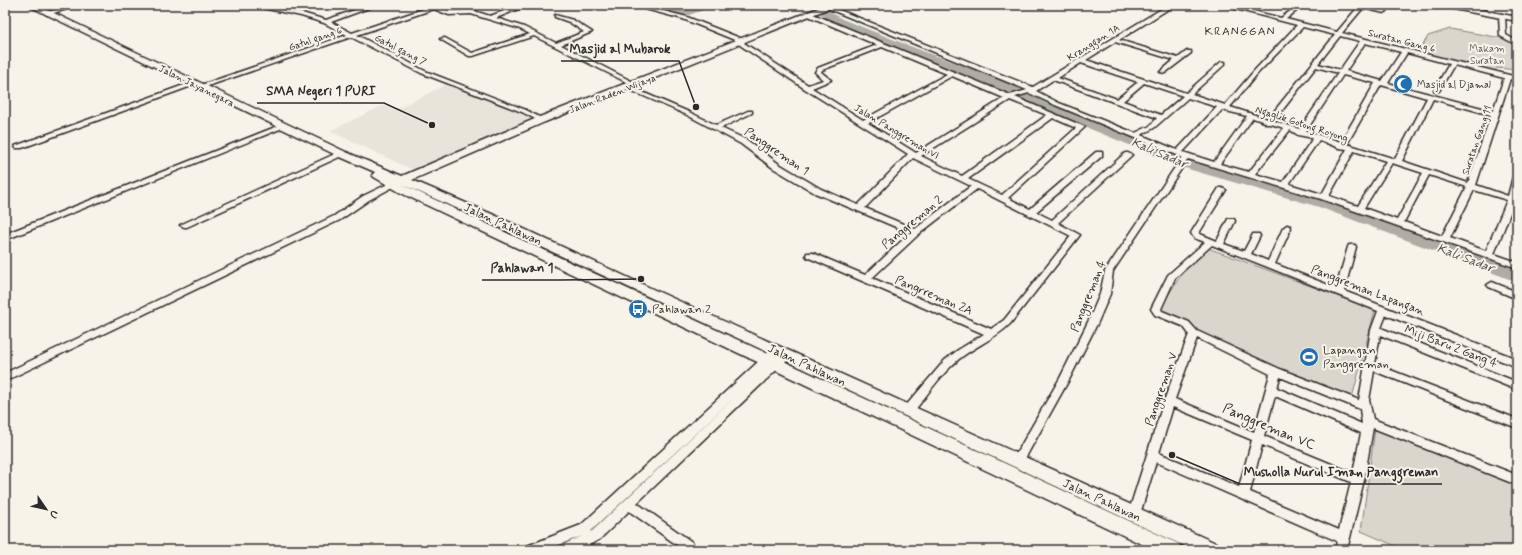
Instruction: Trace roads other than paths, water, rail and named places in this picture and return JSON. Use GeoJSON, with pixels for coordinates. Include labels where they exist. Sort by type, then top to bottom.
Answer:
{"type":"FeatureCollection","features":[{"type":"Feature","properties":{"kind":"main road","name":"Jalan Jayanegara"},"geometry":{"type":"LineString","coordinates":[[31,5],[342,154],[403,179]]}},
{"type":"Feature","properties":{"kind":"main road"},"geometry":{"type":"LineString","coordinates":[[1443,5],[1517,19]]}},
{"type":"Feature","properties":{"kind":"main road","name":"Jalan Raden Wijaya"},"geometry":{"type":"LineString","coordinates":[[393,185],[403,179],[541,120],[827,7]]}},
{"type":"Feature","properties":{"kind":"main road","name":"Jalan Jayanegara"},"geometry":{"type":"LineString","coordinates":[[364,164],[393,185]]}},
{"type":"Feature","properties":{"kind":"main road","name":"Jalan Pahlawan"},"geometry":{"type":"LineString","coordinates":[[403,179],[490,218],[649,299]]}},
{"type":"Feature","properties":{"kind":"main road","name":"Jalan Pahlawan"},"geometry":{"type":"LineString","coordinates":[[393,185],[649,299],[983,453],[1018,461],[1212,550]]}},
{"type":"Feature","properties":{"kind":"main road","name":"Jalan Pahlawan"},"geometry":{"type":"LineString","coordinates":[[776,358],[908,411],[983,453],[1173,550]]}},
{"type":"Feature","properties":{"kind":"street"},"geometry":{"type":"LineString","coordinates":[[47,13],[77,5]]}},
{"type":"Feature","properties":{"kind":"street","name":"Gatul gang 7"},"geometry":{"type":"LineString","coordinates":[[251,5],[302,15],[326,22],[423,72],[541,120]]}},
{"type":"Feature","properties":{"kind":"street"},"geometry":{"type":"LineString","coordinates":[[326,22],[374,5]]}},
{"type":"Feature","properties":{"kind":"street"},"geometry":{"type":"LineString","coordinates":[[490,18],[526,5]]}},
{"type":"Feature","properties":{"kind":"street","name":"Jalan Panggreman VI"},"geometry":{"type":"LineString","coordinates":[[633,5],[685,18],[740,41],[807,88],[914,155],[1074,234],[1076,238],[1007,322],[993,334]]}},
{"type":"Feature","properties":{"kind":"street","name":"Kranggan 1A"},"geometry":{"type":"LineString","coordinates":[[859,209],[914,155],[1013,96],[1029,92],[1172,5]]}},
{"type":"Feature","properties":{"kind":"street","name":"Suratan Gang 6"},"geometry":{"type":"LineString","coordinates":[[1223,5],[1517,79]]}},
{"type":"Feature","properties":{"kind":"street"},"geometry":{"type":"LineString","coordinates":[[1282,20],[1301,5]]}},
{"type":"Feature","properties":{"kind":"street"},"geometry":{"type":"LineString","coordinates":[[1268,123],[1315,65],[1359,5],[1385,8]]}},
{"type":"Feature","properties":{"kind":"street","name":"Panggreman 1"},"geometry":{"type":"LineString","coordinates":[[432,6],[449,13],[471,12],[536,34],[630,86],[752,146],[776,166],[806,185],[859,209],[916,232]]}},
{"type":"Feature","properties":{"kind":"street","name":"Gatul gang 6"},"geometry":{"type":"LineString","coordinates":[[19,146],[432,6]]}},
{"type":"Feature","properties":{"kind":"street"},"geometry":{"type":"LineString","coordinates":[[827,7],[1057,104],[1136,135],[1182,159],[1215,165],[1324,197],[1517,265]]}},
{"type":"Feature","properties":{"kind":"street"},"geometry":{"type":"LineString","coordinates":[[808,14],[882,45],[1013,96],[1052,115],[1080,126],[1081,129],[1003,199]]}},
{"type":"Feature","properties":{"kind":"street"},"geometry":{"type":"LineString","coordinates":[[556,45],[588,32],[571,21],[557,16]]}},
{"type":"Feature","properties":{"kind":"street"},"geometry":{"type":"LineString","coordinates":[[1502,16],[1503,36],[1517,43]]}},
{"type":"Feature","properties":{"kind":"street","name":"Panggreman 4"},"geometry":{"type":"LineString","coordinates":[[1018,461],[1065,378],[1093,322],[1105,294],[1109,271],[1182,159],[1223,108],[1301,25]]}},
{"type":"Feature","properties":{"kind":"street"},"geometry":{"type":"LineString","coordinates":[[443,39],[471,55],[536,34]]}},
{"type":"Feature","properties":{"kind":"street"},"geometry":{"type":"LineString","coordinates":[[1114,40],[1179,60]]}},
{"type":"Feature","properties":{"kind":"street"},"geometry":{"type":"LineString","coordinates":[[1301,133],[1363,41]]}},
{"type":"Feature","properties":{"kind":"street"},"geometry":{"type":"LineString","coordinates":[[807,88],[828,80],[818,72],[818,70],[882,45]]}},
{"type":"Feature","properties":{"kind":"street"},"geometry":{"type":"LineString","coordinates":[[1342,146],[1382,83],[1405,51]]}},
{"type":"Feature","properties":{"kind":"street"},"geometry":{"type":"LineString","coordinates":[[1163,72],[1189,52]]}},
{"type":"Feature","properties":{"kind":"street","name":"Ngaglik Gotong Royong"},"geometry":{"type":"LineString","coordinates":[[1081,61],[1268,123],[1514,200]]}},
{"type":"Feature","properties":{"kind":"street"},"geometry":{"type":"LineString","coordinates":[[1136,135],[1150,129],[1223,63]]}},
{"type":"Feature","properties":{"kind":"street"},"geometry":{"type":"LineString","coordinates":[[1437,90],[1452,63]]}},
{"type":"Feature","properties":{"kind":"street"},"geometry":{"type":"LineString","coordinates":[[1315,65],[1495,114]]}},
{"type":"Feature","properties":{"kind":"street"},"geometry":{"type":"LineString","coordinates":[[863,123],[953,73]]}},
{"type":"Feature","properties":{"kind":"street","name":"Suratan Gang 11"},"geometry":{"type":"LineString","coordinates":[[1445,239],[1471,187],[1508,76]]}},
{"type":"Feature","properties":{"kind":"street"},"geometry":{"type":"LineString","coordinates":[[1053,78],[1163,118]]}},
{"type":"Feature","properties":{"kind":"street"},"geometry":{"type":"LineString","coordinates":[[1118,102],[1143,81]]}},
{"type":"Feature","properties":{"kind":"street"},"geometry":{"type":"LineString","coordinates":[[1360,209],[1394,162],[1431,96]]}},
{"type":"Feature","properties":{"kind":"street"},"geometry":{"type":"LineString","coordinates":[[716,127],[750,112]]}},
{"type":"Feature","properties":{"kind":"street"},"geometry":{"type":"LineString","coordinates":[[962,179],[1052,115]]}},
{"type":"Feature","properties":{"kind":"street"},"geometry":{"type":"LineString","coordinates":[[1215,165],[1250,117]]}},
{"type":"Feature","properties":{"kind":"street"},"geometry":{"type":"LineString","coordinates":[[5,237],[283,126]]}},
{"type":"Feature","properties":{"kind":"street"},"geometry":{"type":"LineString","coordinates":[[1250,176],[1287,129]]}},
{"type":"Feature","properties":{"kind":"street"},"geometry":{"type":"LineString","coordinates":[[1285,185],[1316,138]]}},
{"type":"Feature","properties":{"kind":"street"},"geometry":{"type":"LineString","coordinates":[[1324,197],[1351,149]]}},
{"type":"Feature","properties":{"kind":"street"},"geometry":{"type":"LineString","coordinates":[[184,225],[342,154]]}},
{"type":"Feature","properties":{"kind":"street"},"geometry":{"type":"LineString","coordinates":[[1031,212],[1099,154]]}},
{"type":"Feature","properties":{"kind":"street"},"geometry":{"type":"LineString","coordinates":[[1053,223],[1128,154]]}},
{"type":"Feature","properties":{"kind":"street"},"geometry":{"type":"LineString","coordinates":[[1399,223],[1427,173]]}},
{"type":"Feature","properties":{"kind":"street"},"geometry":{"type":"LineString","coordinates":[[1489,255],[1514,200],[1517,177]]}},
{"type":"Feature","properties":{"kind":"street"},"geometry":{"type":"LineString","coordinates":[[5,377],[337,218],[366,198],[393,185]]}},
{"type":"Feature","properties":{"kind":"street","name":"Panggreman 2"},"geometry":{"type":"LineString","coordinates":[[866,279],[916,232],[976,186]]}},
{"type":"Feature","properties":{"kind":"street","name":"Panggreman Lapangan"},"geometry":{"type":"LineString","coordinates":[[1222,190],[1195,233],[1214,244],[1383,309],[1517,363]]}},
{"type":"Feature","properties":{"kind":"street"},"geometry":{"type":"LineString","coordinates":[[1231,221],[1214,244],[1171,277],[1156,309],[1161,314],[1188,326],[1194,333],[1276,372],[1364,406]]}},
{"type":"Feature","properties":{"kind":"street"},"geometry":{"type":"LineString","coordinates":[[1270,265],[1288,228]]}},
{"type":"Feature","properties":{"kind":"street"},"geometry":{"type":"LineString","coordinates":[[1246,256],[1256,236]]}},
{"type":"Feature","properties":{"kind":"street"},"geometry":{"type":"LineString","coordinates":[[1339,292],[1352,247]]}},
{"type":"Feature","properties":{"kind":"street","name":"Pangrreman 2A"},"geometry":{"type":"LineString","coordinates":[[810,255],[993,334]]}},
{"type":"Feature","properties":{"kind":"street"},"geometry":{"type":"LineString","coordinates":[[1492,285],[1517,296]]}},
{"type":"Feature","properties":{"kind":"street"},"geometry":{"type":"LineString","coordinates":[[1341,550],[1358,480],[1368,426],[1364,406],[1376,330],[1383,309]]}},
{"type":"Feature","properties":{"kind":"street","name":"Miji Baru 2 Gang 4"},"geometry":{"type":"LineString","coordinates":[[1376,330],[1517,386]]}},
{"type":"Feature","properties":{"kind":"street","name":"Panggreman V"},"geometry":{"type":"LineString","coordinates":[[1134,514],[1169,401],[1194,333]]}},
{"type":"Feature","properties":{"kind":"street"},"geometry":{"type":"LineString","coordinates":[[908,411],[955,357],[993,334]]}},
{"type":"Feature","properties":{"kind":"street"},"geometry":{"type":"LineString","coordinates":[[564,550],[580,544],[596,535],[776,358]]}},
{"type":"Feature","properties":{"kind":"street"},"geometry":{"type":"LineString","coordinates":[[532,550],[585,529],[776,358]]}},
{"type":"Feature","properties":{"kind":"street"},"geometry":{"type":"LineString","coordinates":[[1371,366],[1517,424]]}},
{"type":"Feature","properties":{"kind":"street"},"geometry":{"type":"LineString","coordinates":[[1244,495],[1276,372]]}},
{"type":"Feature","properties":{"kind":"street"},"geometry":{"type":"LineString","coordinates":[[1271,390],[1517,480]]}},
{"type":"Feature","properties":{"kind":"street","name":"Panggreman VC"},"geometry":{"type":"LineString","coordinates":[[1169,401],[1358,480]]}},
{"type":"Feature","properties":{"kind":"street"},"geometry":{"type":"LineString","coordinates":[[1152,455],[1344,538]]}},
{"type":"Feature","properties":{"kind":"street"},"geometry":{"type":"LineString","coordinates":[[629,504],[688,546]]}},
{"type":"Feature","properties":{"kind":"waterway","name":"Kali Sadar"},"geometry":{"type":"LineString","coordinates":[[640,5],[686,13],[708,5]]}},
{"type":"Feature","properties":{"kind":"waterway","name":"Kali Sadar"},"geometry":{"type":"LineString","coordinates":[[812,5],[838,21],[916,53],[990,80],[1027,98],[1193,166],[1325,204],[1517,276]]}},
{"type":"Feature","properties":{"kind":"place","name":"Masjid al Djamal"},"geometry":{"type":"Point","coordinates":[1403,84]}},
{"type":"Feature","properties":{"kind":"place","name":"Masjid al Mubarok"},"geometry":{"type":"Point","coordinates":[696,107]}},
{"type":"Feature","properties":{"kind":"place","name":"SMA Negeri 1 PURI"},"geometry":{"type":"Point","coordinates":[432,125]}},
{"type":"Feature","properties":{"kind":"place","name":"Pahlawan 1"},"geometry":{"type":"Point","coordinates":[641,279]}},
{"type":"Feature","properties":{"kind":"place","name":"Pahlawan 2"},"geometry":{"type":"Point","coordinates":[638,309]}},
{"type":"Feature","properties":{"kind":"place","name":"Lapangan Panggreman"},"geometry":{"type":"Point","coordinates":[1309,357]}},
{"type":"Feature","properties":{"kind":"place","name":"Musholla Nurul Iman Panggreman"},"geometry":{"type":"Point","coordinates":[1172,455]}},
{"type":"Feature","properties":{"kind":"district","name":"KRANGGAN"},"geometry":{"type":"Point","coordinates":[1240,31]}},
{"type":"Feature","properties":{"kind":"park label","name":"Makam Suratan"},"geometry":{"type":"Point","coordinates":[1487,54]}}]}
